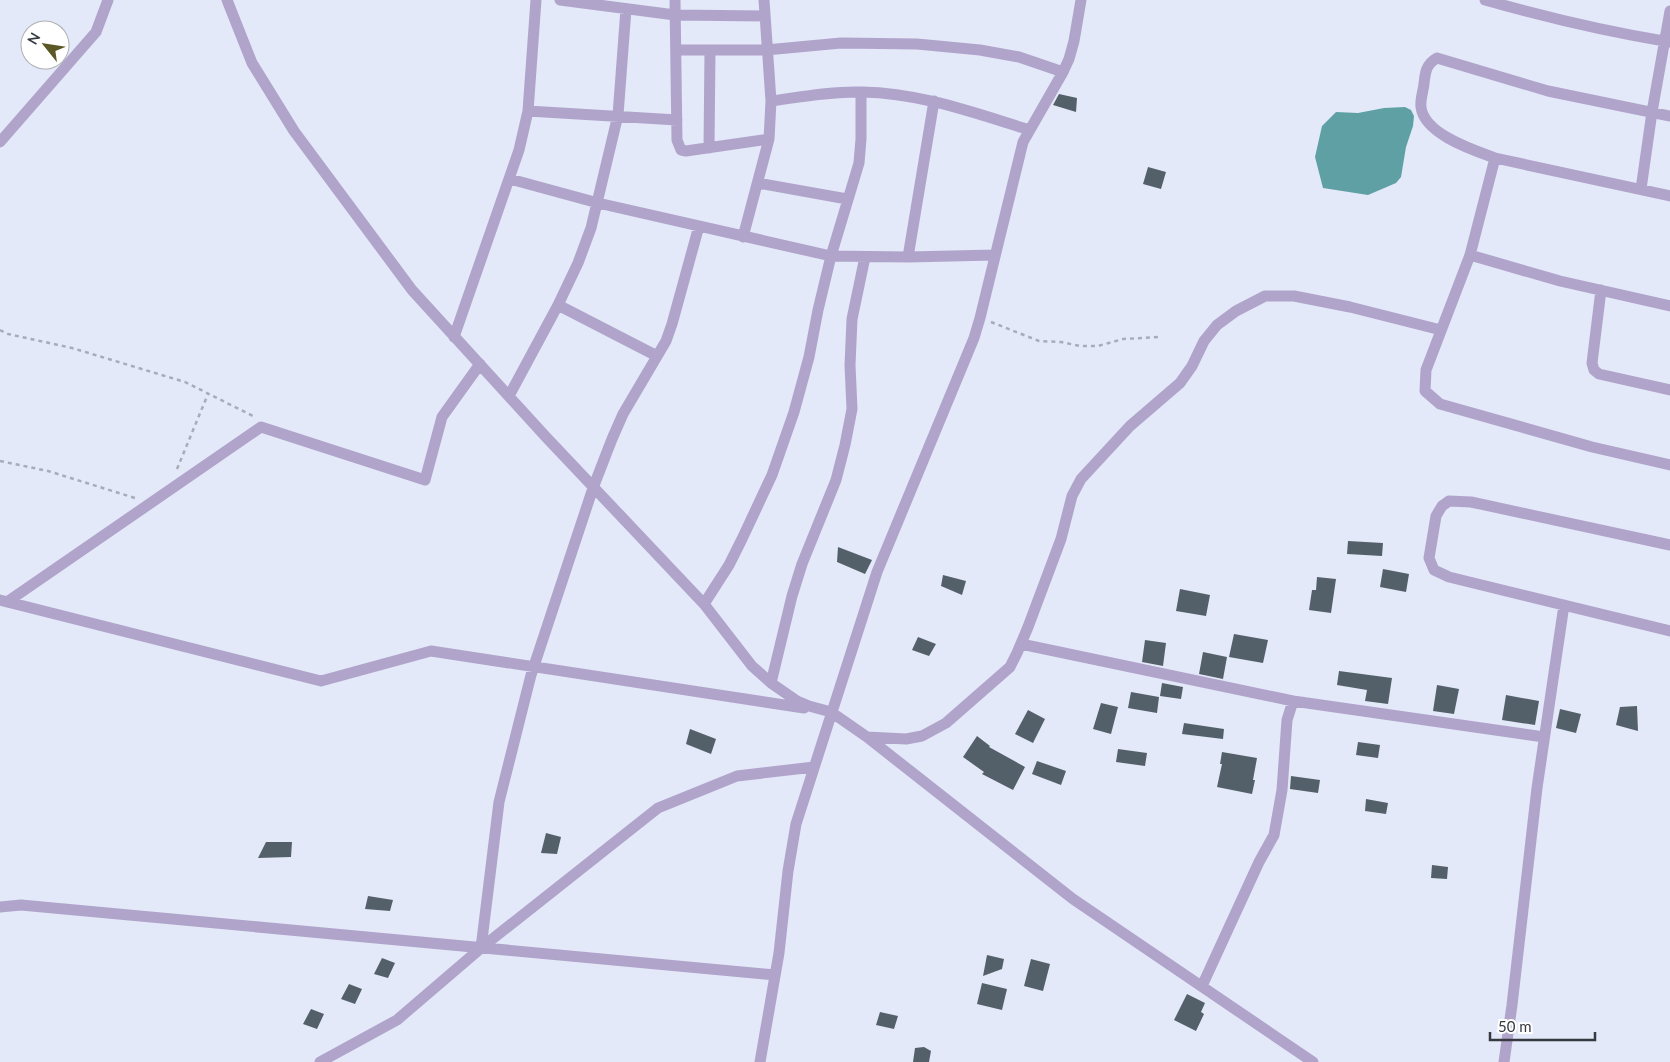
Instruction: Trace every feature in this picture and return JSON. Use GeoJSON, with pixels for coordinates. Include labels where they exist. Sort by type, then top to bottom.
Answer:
{"type":"FeatureCollection","features":[{"type":"Feature","properties":{"kind":"street"},"geometry":{"type":"LineString","coordinates":[[0,142],[96,32],[108,0]]}},
{"type":"Feature","properties":{"kind":"street"},"geometry":{"type":"LineString","coordinates":[[227,0],[252,63],[294,131],[412,290],[593,488],[704,604],[752,666],[771,683],[797,701],[831,712],[867,737],[1073,900],[1313,1062]]}},
{"type":"Feature","properties":{"kind":"street"},"geometry":{"type":"LineString","coordinates":[[454,337],[519,150],[528,111],[536,0]]}},
{"type":"Feature","properties":{"kind":"street"},"geometry":{"type":"LineString","coordinates":[[560,0],[675,16],[765,16]]}},
{"type":"Feature","properties":{"kind":"street"},"geometry":{"type":"LineString","coordinates":[[675,0],[677,140],[681,150],[686,151],[769,139]]}},
{"type":"Feature","properties":{"kind":"street"},"geometry":{"type":"LineString","coordinates":[[743,236],[769,139],[770,101],[764,0]]}},
{"type":"Feature","properties":{"kind":"street"},"geometry":{"type":"LineString","coordinates":[[760,1062],[779,952],[790,849],[796,824],[877,572],[974,338],[1023,142],[1063,72],[1074,41],[1081,0]]}},
{"type":"Feature","properties":{"kind":"street"},"geometry":{"type":"LineString","coordinates":[[1485,0],[1551,17],[1667,41]]}},
{"type":"Feature","properties":{"kind":"street"},"geometry":{"type":"LineString","coordinates":[[510,396],[578,263],[598,203],[618,115],[626,9]]}},
{"type":"Feature","properties":{"kind":"street"},"geometry":{"type":"LineString","coordinates":[[1641,189],[1652,112],[1667,41],[1670,10]]}},
{"type":"Feature","properties":{"kind":"street"},"geometry":{"type":"LineString","coordinates":[[676,50],[766,50],[841,43],[918,44],[1000,53],[1019,57],[1063,72]]}},
{"type":"Feature","properties":{"kind":"street"},"geometry":{"type":"LineString","coordinates":[[709,148],[710,50]]}},
{"type":"Feature","properties":{"kind":"street"},"geometry":{"type":"LineString","coordinates":[[1670,116],[1548,91],[1437,58],[1428,66],[1425,74],[1421,108],[1424,117],[1432,127],[1478,152],[1495,158],[1670,196]]}},
{"type":"Feature","properties":{"kind":"street"},"geometry":{"type":"LineString","coordinates":[[770,101],[831,93],[861,92],[934,101],[1030,130]]}},
{"type":"Feature","properties":{"kind":"street"},"geometry":{"type":"LineString","coordinates":[[704,604],[729,565],[772,475],[794,412],[809,357],[831,256],[858,163],[861,139],[861,92]]}},
{"type":"Feature","properties":{"kind":"street"},"geometry":{"type":"LineString","coordinates":[[908,257],[934,101]]}},
{"type":"Feature","properties":{"kind":"street"},"geometry":{"type":"LineString","coordinates":[[528,111],[677,120]]}},
{"type":"Feature","properties":{"kind":"street"},"geometry":{"type":"LineString","coordinates":[[1495,158],[1470,255],[1426,370],[1425,391],[1440,404],[1592,447],[1670,465]]}},
{"type":"Feature","properties":{"kind":"street"},"geometry":{"type":"LineString","coordinates":[[510,179],[598,203],[831,256],[995,256]]}},
{"type":"Feature","properties":{"kind":"street"},"geometry":{"type":"LineString","coordinates":[[758,183],[847,199]]}},
{"type":"Feature","properties":{"kind":"street"},"geometry":{"type":"LineString","coordinates":[[481,948],[499,802],[533,667],[593,488],[623,414],[666,341],[700,226]]}},
{"type":"Feature","properties":{"kind":"street"},"geometry":{"type":"LineString","coordinates":[[1470,255],[1560,281],[1670,306]]}},
{"type":"Feature","properties":{"kind":"street"},"geometry":{"type":"LineString","coordinates":[[771,683],[800,572],[836,480],[845,445],[852,408],[850,365],[852,319],[864,257]]}},
{"type":"Feature","properties":{"kind":"street"},"geometry":{"type":"LineString","coordinates":[[1601,290],[1592,363],[1594,370],[1599,374],[1670,390]]}},
{"type":"Feature","properties":{"kind":"street"},"geometry":{"type":"LineString","coordinates":[[867,737],[906,739],[922,736],[946,723],[1010,667],[1021,644],[1061,539],[1072,496],[1081,479],[1130,426],[1180,383],[1192,366],[1204,341],[1217,325],[1236,311],[1265,296],[1294,296],[1350,307],[1441,330]]}},
{"type":"Feature","properties":{"kind":"street"},"geometry":{"type":"LineString","coordinates":[[558,305],[657,356]]}},
{"type":"Feature","properties":{"kind":"street"},"geometry":{"type":"LineString","coordinates":[[4,601],[261,427],[425,480],[442,417],[480,364]]}},
{"type":"Feature","properties":{"kind":"street"},"geometry":{"type":"LineString","coordinates":[[1670,545],[1471,502],[1449,501],[1442,506],[1436,516],[1429,558],[1434,570],[1449,577],[1670,631]]}},
{"type":"Feature","properties":{"kind":"street"},"geometry":{"type":"LineString","coordinates":[[4,601],[321,681],[431,651],[831,712]]}},
{"type":"Feature","properties":{"kind":"street"},"geometry":{"type":"LineString","coordinates":[[1504,1062],[1536,788],[1564,605]]}},
{"type":"Feature","properties":{"kind":"street"},"geometry":{"type":"LineString","coordinates":[[1021,644],[1293,701],[1544,737]]}},
{"type":"Feature","properties":{"kind":"street"},"geometry":{"type":"LineString","coordinates":[[1202,986],[1259,862],[1274,835],[1282,790],[1287,720],[1293,701]]}},
{"type":"Feature","properties":{"kind":"street"},"geometry":{"type":"LineString","coordinates":[[320,1062],[397,1020],[481,948],[658,808],[737,776],[814,767]]}},
{"type":"Feature","properties":{"kind":"street"},"geometry":{"type":"LineString","coordinates":[[0,907],[20,905],[775,975]]}},
{"type":"Feature","properties":{"kind":"path"},"geometry":{"type":"LineString","coordinates":[[980,318],[1039,341],[1061,342],[1080,346],[1098,346],[1123,339],[1160,337]]}},
{"type":"Feature","properties":{"kind":"path"},"geometry":{"type":"LineString","coordinates":[[0,330],[8,334],[72,348],[184,382],[257,418],[261,427]]}},
{"type":"Feature","properties":{"kind":"path"},"geometry":{"type":"LineString","coordinates":[[167,491],[208,394]]}},
{"type":"Feature","properties":{"kind":"path"},"geometry":{"type":"LineString","coordinates":[[0,461],[48,471],[151,502]]}},
{"type":"Feature","properties":{"kind":"shaded area"},"geometry":{"type":"Polygon","coordinates":[[[1405,107],[1411,110],[1414,116],[1413,126],[1406,147],[1401,177],[1396,183],[1368,195],[1323,188],[1315,157],[1322,126],[1336,112],[1358,113],[1384,108],[1405,107]]]}},
{"type":"Feature","properties":{"kind":"building"},"geometry":{"type":"Polygon","coordinates":[[[1059,94],[1077,98],[1076,112],[1053,105],[1059,94]]]}},
{"type":"Feature","properties":{"kind":"building"},"geometry":{"type":"Polygon","coordinates":[[[1148,167],[1166,172],[1161,189],[1143,184],[1148,167]]]}},
{"type":"Feature","properties":{"kind":"building"},"geometry":{"type":"Polygon","coordinates":[[[1348,541],[1383,543],[1382,556],[1347,554],[1348,541]]]}},
{"type":"Feature","properties":{"kind":"building"},"geometry":{"type":"Polygon","coordinates":[[[838,547],[872,560],[865,574],[837,562],[838,547]]]}},
{"type":"Feature","properties":{"kind":"building"},"geometry":{"type":"Polygon","coordinates":[[[1383,569],[1409,574],[1406,592],[1380,587],[1383,569]]]}},
{"type":"Feature","properties":{"kind":"building"},"geometry":{"type":"Polygon","coordinates":[[[943,575],[966,581],[962,595],[941,586],[943,575]]]}},
{"type":"Feature","properties":{"kind":"building"},"geometry":{"type":"Polygon","coordinates":[[[1317,577],[1336,579],[1331,613],[1309,610],[1312,590],[1316,590],[1317,577]]]}},
{"type":"Feature","properties":{"kind":"building"},"geometry":{"type":"Polygon","coordinates":[[[1180,589],[1210,595],[1206,616],[1176,611],[1180,589]]]}},
{"type":"Feature","properties":{"kind":"building"},"geometry":{"type":"Polygon","coordinates":[[[1234,634],[1268,640],[1263,663],[1229,657],[1234,634]]]}},
{"type":"Feature","properties":{"kind":"building"},"geometry":{"type":"Polygon","coordinates":[[[918,637],[936,644],[929,656],[912,650],[918,637]]]}},
{"type":"Feature","properties":{"kind":"building"},"geometry":{"type":"Polygon","coordinates":[[[1145,640],[1166,643],[1163,666],[1142,662],[1145,640]]]}},
{"type":"Feature","properties":{"kind":"building"},"geometry":{"type":"Polygon","coordinates":[[[1203,652],[1227,657],[1223,679],[1199,674],[1203,652]]]}},
{"type":"Feature","properties":{"kind":"building"},"geometry":{"type":"Polygon","coordinates":[[[1339,671],[1392,678],[1388,704],[1365,701],[1367,690],[1337,685],[1339,671]]]}},
{"type":"Feature","properties":{"kind":"building"},"geometry":{"type":"Polygon","coordinates":[[[1162,683],[1183,687],[1181,699],[1160,696],[1162,683]]]}},
{"type":"Feature","properties":{"kind":"building"},"geometry":{"type":"Polygon","coordinates":[[[1437,685],[1459,689],[1454,714],[1433,711],[1437,685]]]}},
{"type":"Feature","properties":{"kind":"building"},"geometry":{"type":"Polygon","coordinates":[[[1131,692],[1159,697],[1157,713],[1128,708],[1131,692]]]}},
{"type":"Feature","properties":{"kind":"building"},"geometry":{"type":"Polygon","coordinates":[[[1506,695],[1539,701],[1535,725],[1502,720],[1506,695]]]}},
{"type":"Feature","properties":{"kind":"building"},"geometry":{"type":"Polygon","coordinates":[[[1101,703],[1118,707],[1111,734],[1093,729],[1101,703]]]}},
{"type":"Feature","properties":{"kind":"building"},"geometry":{"type":"Polygon","coordinates":[[[1637,706],[1638,731],[1616,725],[1620,707],[1637,706]]]}},
{"type":"Feature","properties":{"kind":"building"},"geometry":{"type":"Polygon","coordinates":[[[1560,709],[1581,714],[1576,733],[1556,728],[1560,709]]]}},
{"type":"Feature","properties":{"kind":"building"},"geometry":{"type":"Polygon","coordinates":[[[1028,710],[1045,719],[1033,743],[1015,734],[1028,710]]]}},
{"type":"Feature","properties":{"kind":"building"},"geometry":{"type":"Polygon","coordinates":[[[1184,723],[1224,729],[1223,739],[1182,734],[1184,723]]]}},
{"type":"Feature","properties":{"kind":"building"},"geometry":{"type":"Polygon","coordinates":[[[690,729],[716,739],[711,754],[686,744],[690,729]]]}},
{"type":"Feature","properties":{"kind":"building"},"geometry":{"type":"Polygon","coordinates":[[[977,736],[989,747],[1025,767],[1013,790],[982,774],[984,772],[963,757],[977,736]]]}},
{"type":"Feature","properties":{"kind":"building"},"geometry":{"type":"Polygon","coordinates":[[[1358,742],[1380,745],[1378,758],[1356,755],[1358,742]]]}},
{"type":"Feature","properties":{"kind":"building"},"geometry":{"type":"Polygon","coordinates":[[[1118,749],[1147,753],[1145,766],[1116,762],[1118,749]]]}},
{"type":"Feature","properties":{"kind":"building"},"geometry":{"type":"Polygon","coordinates":[[[1222,752],[1257,758],[1252,794],[1217,787],[1222,764],[1220,764],[1222,752]]]}},
{"type":"Feature","properties":{"kind":"building"},"geometry":{"type":"Polygon","coordinates":[[[1037,761],[1066,771],[1061,785],[1032,774],[1037,761]]]}},
{"type":"Feature","properties":{"kind":"building"},"geometry":{"type":"Polygon","coordinates":[[[1291,776],[1320,780],[1318,793],[1290,789],[1291,776]]]}},
{"type":"Feature","properties":{"kind":"building"},"geometry":{"type":"Polygon","coordinates":[[[1366,799],[1388,803],[1386,814],[1365,811],[1366,799]]]}},
{"type":"Feature","properties":{"kind":"building"},"geometry":{"type":"Polygon","coordinates":[[[546,833],[561,837],[557,854],[541,853],[546,833]]]}},
{"type":"Feature","properties":{"kind":"building"},"geometry":{"type":"Polygon","coordinates":[[[266,842],[292,842],[291,857],[258,858],[266,842]]]}},
{"type":"Feature","properties":{"kind":"building"},"geometry":{"type":"Polygon","coordinates":[[[1432,865],[1448,867],[1447,879],[1431,878],[1432,865]]]}},
{"type":"Feature","properties":{"kind":"building"},"geometry":{"type":"Polygon","coordinates":[[[368,896],[393,900],[390,911],[365,909],[368,896]]]}},
{"type":"Feature","properties":{"kind":"building"},"geometry":{"type":"Polygon","coordinates":[[[987,955],[1004,959],[1002,969],[983,976],[987,955]]]}},
{"type":"Feature","properties":{"kind":"building"},"geometry":{"type":"Polygon","coordinates":[[[382,958],[395,963],[388,978],[374,974],[382,958]]]}},
{"type":"Feature","properties":{"kind":"building"},"geometry":{"type":"Polygon","coordinates":[[[1031,959],[1050,964],[1043,991],[1024,986],[1031,959]]]}},
{"type":"Feature","properties":{"kind":"building"},"geometry":{"type":"Polygon","coordinates":[[[982,983],[1007,989],[1002,1010],[977,1004],[982,983]]]}},
{"type":"Feature","properties":{"kind":"building"},"geometry":{"type":"Polygon","coordinates":[[[349,984],[362,989],[355,1004],[341,999],[349,984]]]}},
{"type":"Feature","properties":{"kind":"building"},"geometry":{"type":"Polygon","coordinates":[[[1187,994],[1205,1003],[1201,1012],[1204,1014],[1196,1031],[1174,1020],[1187,994]]]}},
{"type":"Feature","properties":{"kind":"building"},"geometry":{"type":"Polygon","coordinates":[[[311,1009],[324,1014],[317,1029],[303,1024],[311,1009]]]}},
{"type":"Feature","properties":{"kind":"building"},"geometry":{"type":"Polygon","coordinates":[[[880,1012],[898,1016],[894,1029],[876,1025],[880,1012]]]}},
{"type":"Feature","properties":{"kind":"building"},"geometry":{"type":"Polygon","coordinates":[[[924,1047],[931,1051],[929,1062],[913,1062],[915,1048],[924,1047]]]}}]}
